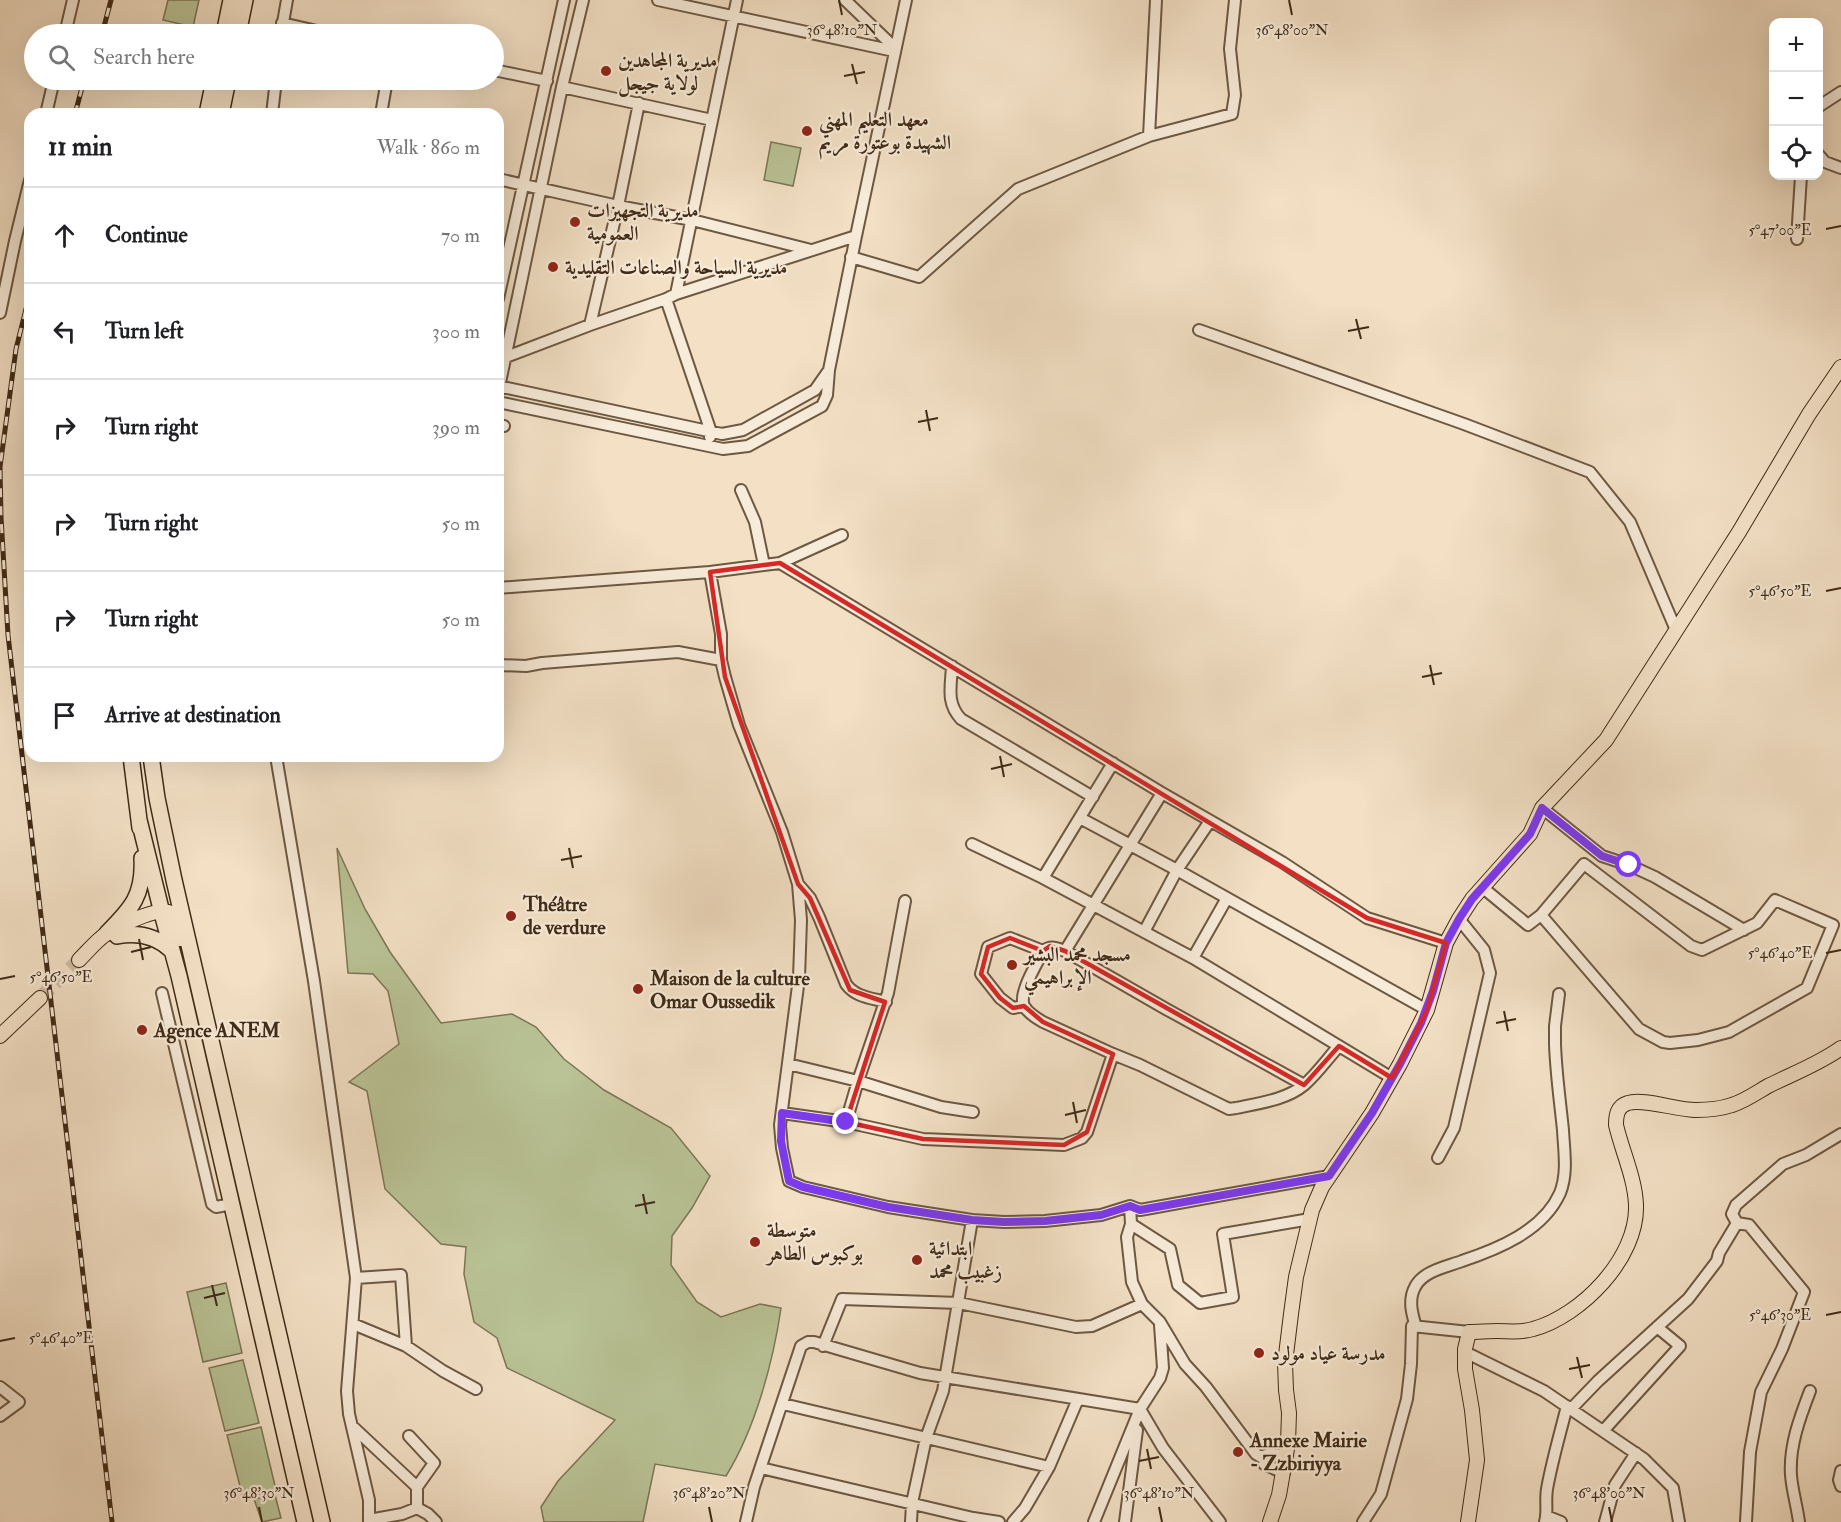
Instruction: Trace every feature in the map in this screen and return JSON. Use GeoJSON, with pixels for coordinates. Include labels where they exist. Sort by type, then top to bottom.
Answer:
{"type":"FeatureCollection","features":[{"type":"Feature","properties":{"kind":"highway"},"geometry":{"type":"LineString","coordinates":[[226,24],[231,0]]}},
{"type":"Feature","properties":{"kind":"highway"},"geometry":{"type":"LineString","coordinates":[[240,24],[245,0]]}},
{"type":"Feature","properties":{"kind":"highway"},"geometry":{"type":"LineString","coordinates":[[208,108],[212,90]]}},
{"type":"Feature","properties":{"kind":"highway"},"geometry":{"type":"LineString","coordinates":[[222,108],[226,90]]}},
{"type":"Feature","properties":{"kind":"highway"},"geometry":{"type":"LineString","coordinates":[[112,935],[131,906],[141,885],[140,820],[132,762]]}},
{"type":"Feature","properties":{"kind":"highway"},"geometry":{"type":"LineString","coordinates":[[152,762],[171,950],[179,976],[305,1522]]}},
{"type":"Feature","properties":{"kind":"highway"},"geometry":{"type":"LineString","coordinates":[[140,820],[210,1037],[322,1522]]}},
{"type":"Feature","properties":{"kind":"highway"},"geometry":{"type":"LineString","coordinates":[[112,935],[146,936],[157,940],[171,950]]}},
{"type":"Feature","properties":{"kind":"main road"},"geometry":{"type":"LineString","coordinates":[[1270,1522],[1279,1495],[1287,1455],[1288,1413],[1285,1363],[1296,1277],[1310,1219],[1322,1187],[1372,1113],[1427,1010],[1446,943],[1459,919],[1482,887],[1530,834],[1542,808],[1606,740],[1739,532],[1809,414],[1841,367]]}},
{"type":"Feature","properties":{"kind":"main road"},"geometry":{"type":"LineString","coordinates":[[112,935],[168,910]]}},
{"type":"Feature","properties":{"kind":"main road"},"geometry":{"type":"LineString","coordinates":[[0,1036],[40,998]]}},
{"type":"Feature","properties":{"kind":"main road"},"geometry":{"type":"LineString","coordinates":[[1468,1522],[1477,1460],[1465,1369],[1465,1352],[1469,1332],[1526,1331],[1553,1321],[1572,1311],[1590,1296],[1622,1257],[1633,1231],[1636,1207],[1616,1125],[1616,1117],[1622,1106],[1626,1103],[1639,1102],[1687,1110],[1709,1110],[1730,1106],[1841,1048]]}},
{"type":"Feature","properties":{"kind":"street"},"geometry":{"type":"LineString","coordinates":[[67,24],[73,0]]}},
{"type":"Feature","properties":{"kind":"street"},"geometry":{"type":"LineString","coordinates":[[286,24],[282,23],[287,0]]}},
{"type":"Feature","properties":{"kind":"street"},"geometry":{"type":"LineString","coordinates":[[504,272],[564,0]]}},
{"type":"Feature","properties":{"kind":"street"},"geometry":{"type":"LineString","coordinates":[[504,355],[583,0]]}},
{"type":"Feature","properties":{"kind":"street"},"geometry":{"type":"LineString","coordinates":[[658,0],[895,49]]}},
{"type":"Feature","properties":{"kind":"street"},"geometry":{"type":"LineString","coordinates":[[707,446],[711,432],[671,297],[692,220],[737,0]]}},
{"type":"Feature","properties":{"kind":"street"},"geometry":{"type":"LineString","coordinates":[[845,0],[895,49]]}},
{"type":"Feature","properties":{"kind":"street"},"geometry":{"type":"LineString","coordinates":[[504,403],[723,449],[748,446],[822,406],[827,395],[829,370],[851,256],[906,0]]}},
{"type":"Feature","properties":{"kind":"street"},"geometry":{"type":"LineString","coordinates":[[1149,136],[1156,0]]}},
{"type":"Feature","properties":{"kind":"street"},"geometry":{"type":"LineString","coordinates":[[851,256],[919,277],[1018,189],[1149,136],[1232,114],[1235,95],[1230,49],[1235,0]]}},
{"type":"Feature","properties":{"kind":"street"},"geometry":{"type":"LineString","coordinates":[[504,72],[547,81]]}},
{"type":"Feature","properties":{"kind":"street"},"geometry":{"type":"LineString","coordinates":[[562,87],[712,120]]}},
{"type":"Feature","properties":{"kind":"street"},"geometry":{"type":"LineString","coordinates":[[47,108],[52,90]]}},
{"type":"Feature","properties":{"kind":"street"},"geometry":{"type":"LineString","coordinates":[[273,108],[275,90]]}},
{"type":"Feature","properties":{"kind":"street"},"geometry":{"type":"LineString","coordinates":[[382,108],[385,90]]}},
{"type":"Feature","properties":{"kind":"street"},"geometry":{"type":"LineString","coordinates":[[1823,105],[1841,92]]}},
{"type":"Feature","properties":{"kind":"street"},"geometry":{"type":"LineString","coordinates":[[590,325],[639,104]]}},
{"type":"Feature","properties":{"kind":"street"},"geometry":{"type":"LineString","coordinates":[[1823,160],[1841,168]]}},
{"type":"Feature","properties":{"kind":"street"},"geometry":{"type":"LineString","coordinates":[[504,180],[692,220],[811,250]]}},
{"type":"Feature","properties":{"kind":"street"},"geometry":{"type":"LineString","coordinates":[[1797,239],[1801,180]]}},
{"type":"Feature","properties":{"kind":"street"},"geometry":{"type":"LineString","coordinates":[[0,314],[24,204]]}},
{"type":"Feature","properties":{"kind":"street"},"geometry":{"type":"LineString","coordinates":[[504,359],[590,325],[856,236]]}},
{"type":"Feature","properties":{"kind":"street"},"geometry":{"type":"LineString","coordinates":[[1199,330],[1464,424],[1590,472],[1630,522],[1676,630]]}},
{"type":"Feature","properties":{"kind":"street"},"geometry":{"type":"LineString","coordinates":[[504,389],[722,434],[743,430],[815,390],[829,370]]}},
{"type":"Feature","properties":{"kind":"street"},"geometry":{"type":"LineString","coordinates":[[741,490],[755,522],[764,565]]}},
{"type":"Feature","properties":{"kind":"street"},"geometry":{"type":"LineString","coordinates":[[504,588],[710,572],[764,565],[780,562],[842,535]]}},
{"type":"Feature","properties":{"kind":"street"},"geometry":{"type":"LineString","coordinates":[[780,562],[1162,793],[1282,862],[1366,918],[1446,943]]}},
{"type":"Feature","properties":{"kind":"street"},"geometry":{"type":"LineString","coordinates":[[710,572],[721,634],[721,660],[739,725],[782,832],[798,884],[801,920],[799,978],[782,1113],[781,1141],[790,1182],[888,1207],[972,1220],[1011,1223],[1101,1215],[1130,1206],[1140,1210],[1329,1176]]}},
{"type":"Feature","properties":{"kind":"street"},"geometry":{"type":"LineString","coordinates":[[504,665],[526,666],[678,652],[721,660]]}},
{"type":"Feature","properties":{"kind":"street"},"geometry":{"type":"LineString","coordinates":[[952,666],[950,701],[954,711],[962,719],[1093,797]]}},
{"type":"Feature","properties":{"kind":"street"},"geometry":{"type":"LineString","coordinates":[[277,762],[314,981],[356,1278],[347,1391],[352,1426],[369,1500],[369,1521],[402,1514],[417,1508]]}},
{"type":"Feature","properties":{"kind":"street"},"geometry":{"type":"LineString","coordinates":[[1043,878],[1113,763]]}},
{"type":"Feature","properties":{"kind":"street"},"geometry":{"type":"LineString","coordinates":[[1065,951],[1162,793]]}},
{"type":"Feature","properties":{"kind":"street"},"geometry":{"type":"LineString","coordinates":[[1542,808],[1602,856],[1655,877],[1744,930]]}},
{"type":"Feature","properties":{"kind":"street"},"geometry":{"type":"LineString","coordinates":[[1080,818],[1131,844],[1427,1010]]}},
{"type":"Feature","properties":{"kind":"street"},"geometry":{"type":"LineString","coordinates":[[1144,932],[1177,870],[1210,821]]}},
{"type":"Feature","properties":{"kind":"street"},"geometry":{"type":"LineString","coordinates":[[972,843],[1193,958],[1392,1078]]}},
{"type":"Feature","properties":{"kind":"street"},"geometry":{"type":"LineString","coordinates":[[1482,887],[1528,925],[1541,915],[1584,864],[1691,946],[1702,950],[1757,924],[1775,900],[1833,925],[1807,988],[1729,1032],[1698,1041],[1670,1043],[1663,1042],[1639,1029],[1541,915]]}},
{"type":"Feature","properties":{"kind":"street"},"geometry":{"type":"LineString","coordinates":[[798,884],[810,898],[850,990],[856,994],[885,1002]]}},
{"type":"Feature","properties":{"kind":"street"},"geometry":{"type":"LineString","coordinates":[[1193,958],[1227,898]]}},
{"type":"Feature","properties":{"kind":"street"},"geometry":{"type":"LineString","coordinates":[[846,1122],[885,1002],[905,901]]}},
{"type":"Feature","properties":{"kind":"street"},"geometry":{"type":"LineString","coordinates":[[1438,1158],[1454,1128],[1490,973],[1484,950],[1459,919]]}},
{"type":"Feature","properties":{"kind":"street"},"geometry":{"type":"LineString","coordinates":[[1043,951],[1010,938],[988,947],[981,974],[1000,998],[1020,1003],[1043,1022],[1140,1065],[1229,1109],[1281,1097],[1304,1084],[1339,1046]]}},
{"type":"Feature","properties":{"kind":"street"},"geometry":{"type":"LineString","coordinates":[[1020,1003],[1043,951],[1053,947],[1065,951],[1304,1084]]}},
{"type":"Feature","properties":{"kind":"street"},"geometry":{"type":"LineString","coordinates":[[162,993],[212,1204],[216,1207],[232,1204]]}},
{"type":"Feature","properties":{"kind":"street"},"geometry":{"type":"LineString","coordinates":[[1416,1327],[1411,1298],[1418,1282],[1432,1272],[1490,1250],[1533,1227],[1549,1212],[1559,1195],[1564,1179],[1565,1161],[1555,1044],[1559,994]]}},
{"type":"Feature","properties":{"kind":"street"},"geometry":{"type":"LineString","coordinates":[[782,1113],[846,1122],[923,1139],[1064,1145],[1082,1138],[1087,1132],[1113,1054]]}},
{"type":"Feature","properties":{"kind":"street"},"geometry":{"type":"LineString","coordinates":[[788,1064],[858,1081],[941,1107],[973,1112]]}},
{"type":"Feature","properties":{"kind":"street"},"geometry":{"type":"LineString","coordinates":[[1737,1223],[1732,1214],[1736,1205],[1783,1164],[1806,1155],[1841,1134]]}},
{"type":"Feature","properties":{"kind":"street"},"geometry":{"type":"LineString","coordinates":[[1130,1206],[1131,1224],[1127,1238],[1132,1282],[1142,1304],[1160,1322],[1185,1364],[1206,1387],[1256,1454],[1261,1457],[1268,1454],[1287,1455]]}},
{"type":"Feature","properties":{"kind":"street"},"geometry":{"type":"LineString","coordinates":[[1131,1224],[1170,1249],[1178,1285],[1200,1303],[1233,1297],[1223,1234],[1310,1219]]}},
{"type":"Feature","properties":{"kind":"street"},"geometry":{"type":"LineString","coordinates":[[911,1522],[912,1503],[926,1438],[946,1378],[972,1220]]}},
{"type":"Feature","properties":{"kind":"street"},"geometry":{"type":"LineString","coordinates":[[1561,1522],[1546,1519],[1545,1500],[1550,1473],[1569,1407],[1673,1314],[1700,1285],[1717,1261],[1719,1253],[1737,1223]]}},
{"type":"Feature","properties":{"kind":"street"},"geometry":{"type":"LineString","coordinates":[[1737,1223],[1749,1225],[1804,1292],[1782,1349],[1761,1392],[1749,1459],[1746,1522]]}},
{"type":"Feature","properties":{"kind":"street"},"geometry":{"type":"LineString","coordinates":[[356,1278],[401,1275],[406,1346]]}},
{"type":"Feature","properties":{"kind":"street"},"geometry":{"type":"LineString","coordinates":[[823,1346],[842,1299],[959,1303],[1076,1328],[1092,1326],[1142,1304]]}},
{"type":"Feature","properties":{"kind":"street"},"geometry":{"type":"LineString","coordinates":[[1094,1522],[1140,1409],[1157,1384],[1163,1368],[1160,1322]]}},
{"type":"Feature","properties":{"kind":"street"},"geometry":{"type":"LineString","coordinates":[[353,1324],[406,1346],[443,1371],[476,1389]]}},
{"type":"Feature","properties":{"kind":"street"},"geometry":{"type":"LineString","coordinates":[[1362,1522],[1381,1494],[1407,1399],[1412,1326],[1469,1332]]}},
{"type":"Feature","properties":{"kind":"street"},"geometry":{"type":"LineString","coordinates":[[1603,1431],[1680,1346],[1657,1327]]}},
{"type":"Feature","properties":{"kind":"street"},"geometry":{"type":"LineString","coordinates":[[746,1522],[754,1487],[801,1346],[808,1342],[913,1372],[1140,1409]]}},
{"type":"Feature","properties":{"kind":"street"},"geometry":{"type":"LineString","coordinates":[[1465,1352],[1530,1383],[1651,1464],[1673,1488],[1679,1522]]}},
{"type":"Feature","properties":{"kind":"street"},"geometry":{"type":"LineString","coordinates":[[0,1387],[19,1402],[0,1416]]}},
{"type":"Feature","properties":{"kind":"street"},"geometry":{"type":"LineString","coordinates":[[1799,1522],[1791,1475],[1792,1458],[1798,1422],[1810,1391]]}},
{"type":"Feature","properties":{"kind":"street"},"geometry":{"type":"LineString","coordinates":[[1013,1522],[1025,1508],[1049,1467],[1078,1399]]}},
{"type":"Feature","properties":{"kind":"street"},"geometry":{"type":"LineString","coordinates":[[783,1404],[1049,1467]]}},
{"type":"Feature","properties":{"kind":"street"},"geometry":{"type":"LineString","coordinates":[[1140,1409],[1163,1448],[1215,1520]]}},
{"type":"Feature","properties":{"kind":"street"},"geometry":{"type":"LineString","coordinates":[[1125,1522],[1140,1409]]}},
{"type":"Feature","properties":{"kind":"street"},"geometry":{"type":"LineString","coordinates":[[352,1426],[417,1487]]}},
{"type":"Feature","properties":{"kind":"street"},"geometry":{"type":"LineString","coordinates":[[409,1436],[434,1463],[417,1487],[417,1508]]}},
{"type":"Feature","properties":{"kind":"street"},"geometry":{"type":"LineString","coordinates":[[1605,1522],[1615,1485],[1636,1453]]}},
{"type":"Feature","properties":{"kind":"street"},"geometry":{"type":"LineString","coordinates":[[1264,1464],[1284,1473]]}},
{"type":"Feature","properties":{"kind":"street"},"geometry":{"type":"LineString","coordinates":[[761,1468],[973,1518],[999,1522]]}},
{"type":"Feature","properties":{"kind":"street"},"geometry":{"type":"LineString","coordinates":[[1841,1471],[1839,1480],[1841,1486]]}},
{"type":"Feature","properties":{"kind":"street"},"geometry":{"type":"LineString","coordinates":[[417,1508],[436,1522]]}},
{"type":"Feature","properties":{"kind":"highlighted area"},"geometry":{"type":"Polygon","coordinates":[[[780,563],[1367,918],[1446,943],[1427,1010],[1392,1078],[1339,1046],[1304,1085],[1065,951],[1050,946],[1043,951],[1010,938],[988,947],[981,974],[1000,998],[1013,1008],[1024,1006],[1043,1022],[1113,1054],[1087,1132],[1064,1145],[923,1139],[846,1122],[885,1002],[850,990],[810,898],[798,884],[725,677],[710,572],[780,563]]]}},
{"type":"Feature","properties":{"kind":"green space"},"geometry":{"type":"Polygon","coordinates":[[[168,0],[199,0],[194,24],[163,20],[168,0]]]}},
{"type":"Feature","properties":{"kind":"green space"},"geometry":{"type":"Polygon","coordinates":[[[771,142],[801,148],[793,186],[764,180],[771,142]]]}},
{"type":"Feature","properties":{"kind":"green space"},"geometry":{"type":"Polygon","coordinates":[[[337,848],[365,909],[390,952],[441,1023],[512,1014],[536,1027],[564,1059],[604,1090],[671,1128],[710,1176],[692,1208],[672,1236],[671,1265],[697,1302],[721,1317],[760,1304],[781,1308],[768,1373],[754,1417],[726,1476],[655,1464],[643,1522],[544,1522],[541,1507],[558,1481],[615,1420],[507,1368],[497,1338],[474,1322],[464,1274],[466,1247],[441,1244],[385,1189],[367,1091],[349,1082],[399,1044],[388,991],[373,974],[348,973],[337,848]]]}},
{"type":"Feature","properties":{"kind":"green space"},"geometry":{"type":"Polygon","coordinates":[[[226,1283],[242,1353],[203,1362],[187,1292],[226,1283]]]}},
{"type":"Feature","properties":{"kind":"green space"},"geometry":{"type":"Polygon","coordinates":[[[243,1360],[259,1423],[225,1431],[209,1368],[243,1360]]]}},
{"type":"Feature","properties":{"kind":"green space"},"geometry":{"type":"Polygon","coordinates":[[[261,1427],[276,1490],[243,1498],[227,1435],[261,1427]]]}},
{"type":"Feature","properties":{"kind":"green space"},"geometry":{"type":"Polygon","coordinates":[[[275,1495],[281,1518],[262,1522],[254,1499],[275,1495]]]}},
{"type":"Feature","properties":{"kind":"tunnel"},"geometry":{"type":"LineString","coordinates":[[40,998],[79,960]]}},
{"type":"Feature","properties":{"kind":"railway"},"geometry":{"type":"LineString","coordinates":[[105,24],[111,0]]}},
{"type":"Feature","properties":{"kind":"railway"},"geometry":{"type":"LineString","coordinates":[[77,108],[81,90]]}},
{"type":"Feature","properties":{"kind":"railway"},"geometry":{"type":"LineString","coordinates":[[24,317],[16,349],[0,467],[8,635],[112,1522]]}},
{"type":"Feature","properties":{"kind":"place","name":"مديرية المجاهدين لولاية جيجل"},"geometry":{"type":"Point","coordinates":[606,71]}},
{"type":"Feature","properties":{"kind":"place","name":"معهد التعليم المهني الشهيدة بوعتورة مريم"},"geometry":{"type":"Point","coordinates":[807,131]}},
{"type":"Feature","properties":{"kind":"place","name":"مديرية التجهيزات العمومية"},"geometry":{"type":"Point","coordinates":[575,222]}},
{"type":"Feature","properties":{"kind":"place","name":"مديرية السياحة والصناعات التقليدية"},"geometry":{"type":"Point","coordinates":[553,267]}},
{"type":"Feature","properties":{"kind":"place","name":"Théâtre de verdure"},"geometry":{"type":"Point","coordinates":[511,916]}},
{"type":"Feature","properties":{"kind":"place","name":"مسجد محمد البشير الإبراهيمي"},"geometry":{"type":"Point","coordinates":[1012,965]}},
{"type":"Feature","properties":{"kind":"place","name":"Maison de la culture Omar Oussedik"},"geometry":{"type":"Point","coordinates":[638,989]}},
{"type":"Feature","properties":{"kind":"place","name":"Agence ANEM"},"geometry":{"type":"Point","coordinates":[142,1030]}},
{"type":"Feature","properties":{"kind":"place","name":"متوسطة بوكبوس الطاهر"},"geometry":{"type":"Point","coordinates":[755,1242]}},
{"type":"Feature","properties":{"kind":"place","name":"ابتدائية زغبيب محمد"},"geometry":{"type":"Point","coordinates":[917,1260]}},
{"type":"Feature","properties":{"kind":"place","name":"مدرسة عياد مولود"},"geometry":{"type":"Point","coordinates":[1259,1353]}},
{"type":"Feature","properties":{"kind":"place","name":"Annexe Mairie - Zzbiriyya"},"geometry":{"type":"Point","coordinates":[1238,1452]}},
{"type":"Feature","properties":{"kind":"route"},"geometry":{"type":"LineString","coordinates":[[846,1122],[782,1113],[781,1141],[789,1181],[803,1187],[888,1207],[972,1220],[1018,1223],[1101,1215],[1130,1206],[1140,1210],[1329,1176],[1372,1113],[1421,1023],[1433,991],[1446,943],[1459,919],[1472,899],[1530,834],[1542,808],[1602,856],[1629,865]]}}]}
